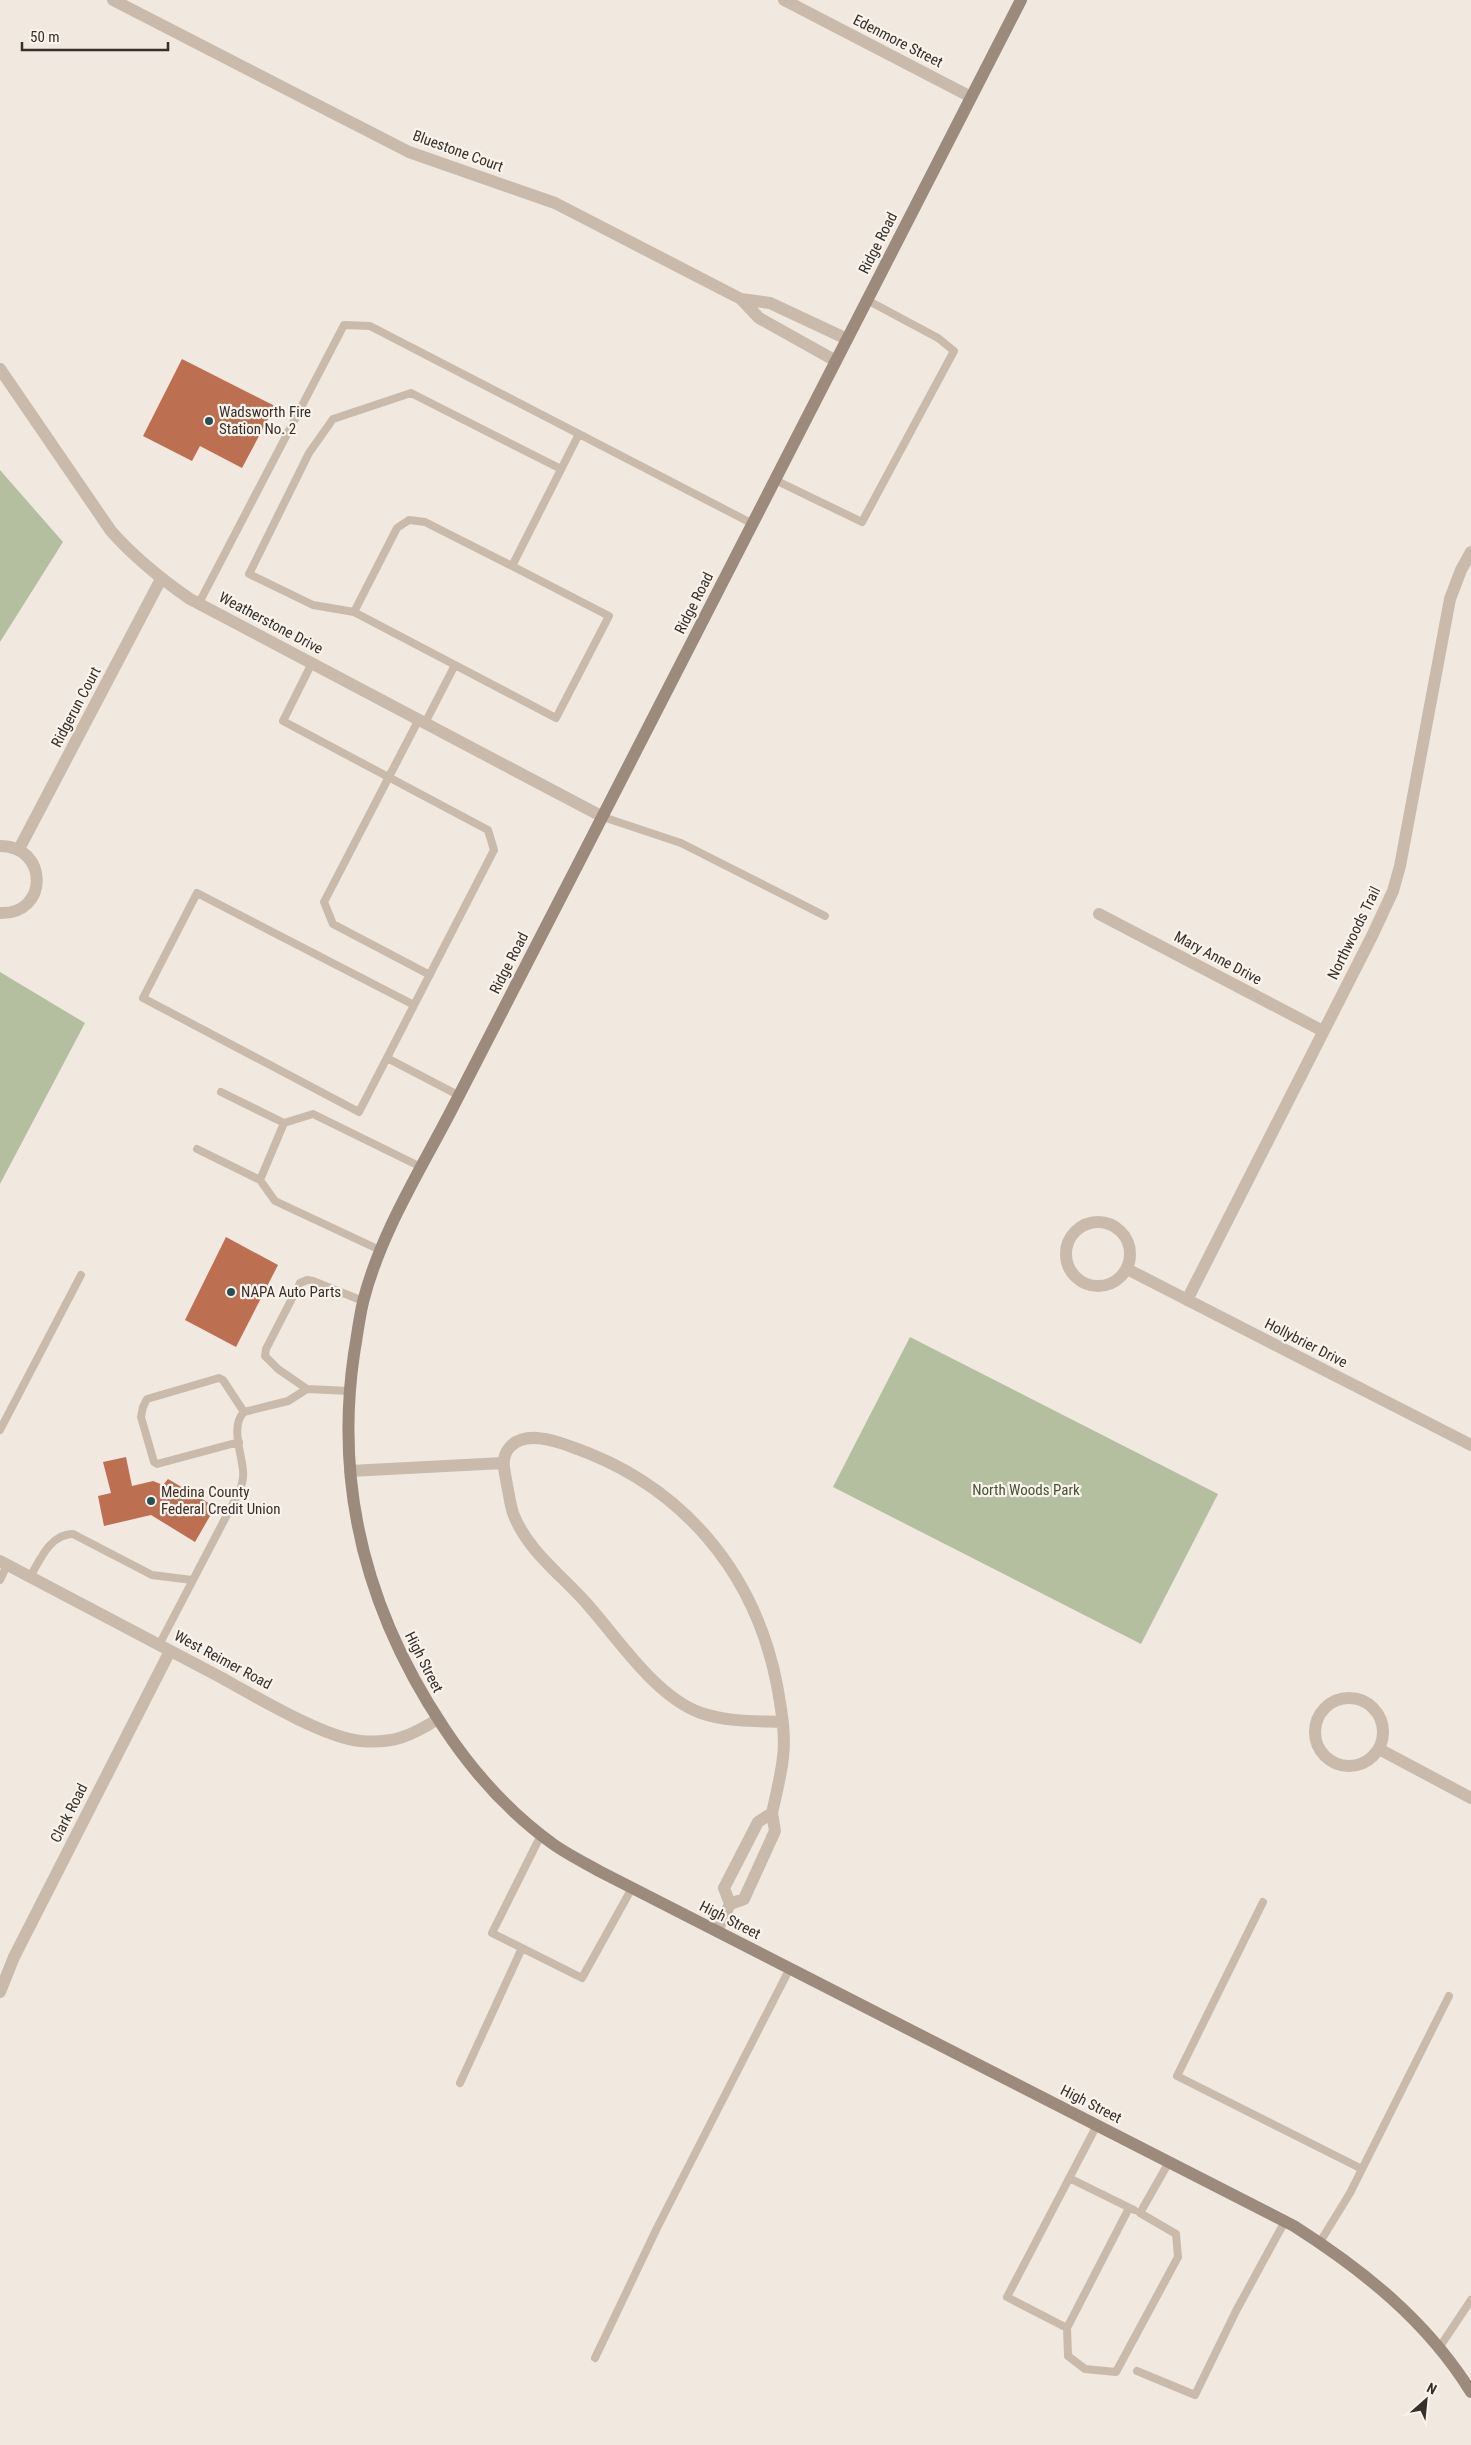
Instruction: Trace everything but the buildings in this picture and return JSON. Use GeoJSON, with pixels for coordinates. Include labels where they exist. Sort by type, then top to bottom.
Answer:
{"type":"FeatureCollection","features":[{"type":"Feature","properties":{"kind":"main road","name":"Ridge Road"},"geometry":{"type":"LineString","coordinates":[[394,1220],[1021,0]]}},
{"type":"Feature","properties":{"kind":"main road","name":"High Street"},"geometry":{"type":"LineString","coordinates":[[394,1220],[363,1301],[350,1391],[350,1471],[354,1508],[365,1561],[382,1612],[403,1661],[438,1719],[486,1785],[558,1848],[632,1888],[1285,2221],[1320,2242],[1377,2284],[1410,2315],[1439,2348],[1471,2392]]}},
{"type":"Feature","properties":{"kind":"street","name":"Bluestone Court"},"geometry":{"type":"LineString","coordinates":[[113,0],[409,152],[555,203],[742,298],[770,303],[847,339]]}},
{"type":"Feature","properties":{"kind":"street","name":"Edenmore Street"},"geometry":{"type":"LineString","coordinates":[[784,0],[971,97]]}},
{"type":"Feature","properties":{"kind":"street","name":"Bluestone Court"},"geometry":{"type":"LineString","coordinates":[[742,298],[759,318],[836,361]]}},
{"type":"Feature","properties":{"kind":"street","name":"Weatherstone Drive"},"geometry":{"type":"LineString","coordinates":[[0,369],[111,531],[133,555],[161,579],[199,603],[603,816]]}},
{"type":"Feature","properties":{"kind":"street","name":"Northwoods Trail"},"geometry":{"type":"LineString","coordinates":[[1187,1300],[1393,890],[1408,830],[1450,599],[1461,570],[1471,552]]}},
{"type":"Feature","properties":{"kind":"street","name":"Ridgerun Court"},"geometry":{"type":"LineString","coordinates":[[19,850],[161,579]]}},
{"type":"Feature","properties":{"kind":"street"},"geometry":{"type":"LineString","coordinates":[[0,846],[19,850],[28,856],[34,866],[37,877],[32,899],[24,907],[13,912],[0,913]]}},
{"type":"Feature","properties":{"kind":"street","name":"Mary Anne Drive"},"geometry":{"type":"LineString","coordinates":[[1099,914],[1323,1031]]}},
{"type":"Feature","properties":{"kind":"street"},"geometry":{"type":"LineString","coordinates":[[1098,1222],[1108,1224],[1118,1229],[1128,1242],[1130,1259],[1127,1269],[1117,1280],[1103,1286],[1083,1283],[1069,1268],[1066,1248],[1077,1230],[1086,1224],[1098,1222]]}},
{"type":"Feature","properties":{"kind":"street","name":"Hollybrier Drive"},"geometry":{"type":"LineString","coordinates":[[1127,1269],[1471,1445]]}},
{"type":"Feature","properties":{"kind":"street"},"geometry":{"type":"LineString","coordinates":[[717,1931],[730,1904],[744,1899],[775,1831],[772,1813],[784,1755],[782,1722],[771,1654],[757,1616],[726,1559],[696,1524],[637,1476],[589,1453],[557,1442],[530,1437],[510,1447],[503,1463],[513,1513],[533,1549],[576,1592],[664,1691],[701,1712],[742,1721],[782,1722]]}},
{"type":"Feature","properties":{"kind":"street"},"geometry":{"type":"LineString","coordinates":[[350,1471],[503,1463]]}},
{"type":"Feature","properties":{"kind":"street","name":"West Reimer Road"},"geometry":{"type":"LineString","coordinates":[[4,1563],[268,1703],[327,1731],[358,1741],[386,1742],[412,1735],[438,1719]]}},
{"type":"Feature","properties":{"kind":"street","name":"Clark Road"},"geometry":{"type":"LineString","coordinates":[[0,1992],[14,1957],[164,1648]]}},
{"type":"Feature","properties":{"kind":"street"},"geometry":{"type":"LineString","coordinates":[[1338,1699],[1362,1700],[1372,1706],[1379,1715],[1383,1726],[1384,1738],[1379,1749],[1372,1758],[1363,1764],[1353,1766],[1332,1762],[1318,1746],[1315,1729],[1320,1714],[1328,1705],[1338,1699]]}},
{"type":"Feature","properties":{"kind":"street"},"geometry":{"type":"LineString","coordinates":[[1379,1749],[1471,1798]]}},
{"type":"Feature","properties":{"kind":"street"},"geometry":{"type":"LineString","coordinates":[[730,1904],[724,1888],[758,1822],[772,1813]]}},
{"type":"Feature","properties":{"kind":"lane"},"geometry":{"type":"LineString","coordinates":[[775,480],[862,522],[954,351],[938,338],[867,300]]}},
{"type":"Feature","properties":{"kind":"lane"},"geometry":{"type":"LineString","coordinates":[[199,603],[344,325],[370,326],[753,524]]}},
{"type":"Feature","properties":{"kind":"lane"},"geometry":{"type":"LineString","coordinates":[[354,612],[397,528],[409,520],[425,522],[609,616],[556,718],[354,612],[313,605],[248,574],[309,453],[333,419],[412,394],[561,468]]}},
{"type":"Feature","properties":{"kind":"lane"},"geometry":{"type":"LineString","coordinates":[[512,566],[579,434]]}},
{"type":"Feature","properties":{"kind":"lane"},"geometry":{"type":"LineString","coordinates":[[312,663],[282,721],[488,830],[494,850],[430,975],[414,1006],[359,1112],[143,998],[197,893],[414,1006]]}},
{"type":"Feature","properties":{"kind":"lane"},"geometry":{"type":"LineString","coordinates":[[430,975],[333,924],[324,902],[389,778],[455,665]]}},
{"type":"Feature","properties":{"kind":"lane"},"geometry":{"type":"LineString","coordinates":[[603,816],[681,842],[825,916]]}},
{"type":"Feature","properties":{"kind":"lane"},"geometry":{"type":"LineString","coordinates":[[387,1058],[458,1096]]}},
{"type":"Feature","properties":{"kind":"lane"},"geometry":{"type":"LineString","coordinates":[[221,1092],[284,1123],[313,1114],[421,1167]]}},
{"type":"Feature","properties":{"kind":"lane"},"geometry":{"type":"LineString","coordinates":[[260,1180],[284,1123]]}},
{"type":"Feature","properties":{"kind":"lane"},"geometry":{"type":"LineString","coordinates":[[197,1149],[260,1180],[275,1201],[382,1251]]}},
{"type":"Feature","properties":{"kind":"lane"},"geometry":{"type":"LineString","coordinates":[[0,1430],[81,1275]]}},
{"type":"Feature","properties":{"kind":"lane"},"geometry":{"type":"LineString","coordinates":[[350,1391],[307,1389],[278,1370],[265,1356],[266,1349],[300,1283],[307,1280],[313,1281],[363,1301]]}},
{"type":"Feature","properties":{"kind":"lane"},"geometry":{"type":"LineString","coordinates":[[239,1442],[157,1464],[154,1462],[142,1417],[142,1410],[147,1400],[219,1378],[244,1412]]}},
{"type":"Feature","properties":{"kind":"lane"},"geometry":{"type":"LineString","coordinates":[[164,1648],[192,1580],[240,1490],[244,1474],[238,1424],[244,1412],[288,1401],[307,1389]]}},
{"type":"Feature","properties":{"kind":"lane"},"geometry":{"type":"LineString","coordinates":[[30,1577],[56,1538],[73,1534],[152,1575],[192,1580]]}},
{"type":"Feature","properties":{"kind":"lane"},"geometry":{"type":"LineString","coordinates":[[0,1580],[4,1563]]}},
{"type":"Feature","properties":{"kind":"lane"},"geometry":{"type":"LineString","coordinates":[[541,1835],[492,1933],[582,1978],[632,1888]]}},
{"type":"Feature","properties":{"kind":"lane"},"geometry":{"type":"LineString","coordinates":[[1263,1902],[1177,2076],[1362,2169]]}},
{"type":"Feature","properties":{"kind":"lane"},"geometry":{"type":"LineString","coordinates":[[460,2083],[522,1948]]}},
{"type":"Feature","properties":{"kind":"lane"},"geometry":{"type":"LineString","coordinates":[[595,2358],[657,2228],[790,1968]]}},
{"type":"Feature","properties":{"kind":"lane"},"geometry":{"type":"LineString","coordinates":[[1320,2242],[1362,2169],[1449,1996]]}},
{"type":"Feature","properties":{"kind":"lane"},"geometry":{"type":"LineString","coordinates":[[1067,2328],[1007,2297],[1097,2125]]}},
{"type":"Feature","properties":{"kind":"lane"},"geometry":{"type":"LineString","coordinates":[[1140,2213],[1169,2162]]}},
{"type":"Feature","properties":{"kind":"lane"},"geometry":{"type":"LineString","coordinates":[[1069,2178],[1140,2213],[1176,2234],[1178,2257],[1116,2372],[1085,2368],[1068,2356],[1067,2328],[1129,2208]]}},
{"type":"Feature","properties":{"kind":"lane"},"geometry":{"type":"LineString","coordinates":[[1137,2371],[1195,2395],[1236,2311],[1285,2221]]}},
{"type":"Feature","properties":{"kind":"lane"},"geometry":{"type":"LineString","coordinates":[[1439,2348],[1471,2300]]}},
{"type":"Feature","properties":{"kind":"green space"},"geometry":{"type":"Polygon","coordinates":[[[0,470],[63,542],[0,642],[0,470]]]}},
{"type":"Feature","properties":{"kind":"green space"},"geometry":{"type":"Polygon","coordinates":[[[0,972],[85,1023],[0,1184],[0,972]]]}},
{"type":"Feature","properties":{"kind":"green space","name":"North Woods Park"},"geometry":{"type":"Polygon","coordinates":[[[910,1337],[1218,1494],[1141,1644],[833,1487],[910,1337]]]}},
{"type":"Feature","properties":{"kind":"place","name":"Wadsworth Fire Station No. 2"},"geometry":{"type":"Point","coordinates":[209,421]}},
{"type":"Feature","properties":{"kind":"place","name":"NAPA Auto Parts"},"geometry":{"type":"Point","coordinates":[231,1292]}},
{"type":"Feature","properties":{"kind":"place","name":"Medina County Federal Credit Union"},"geometry":{"type":"Point","coordinates":[151,1501]}}]}
